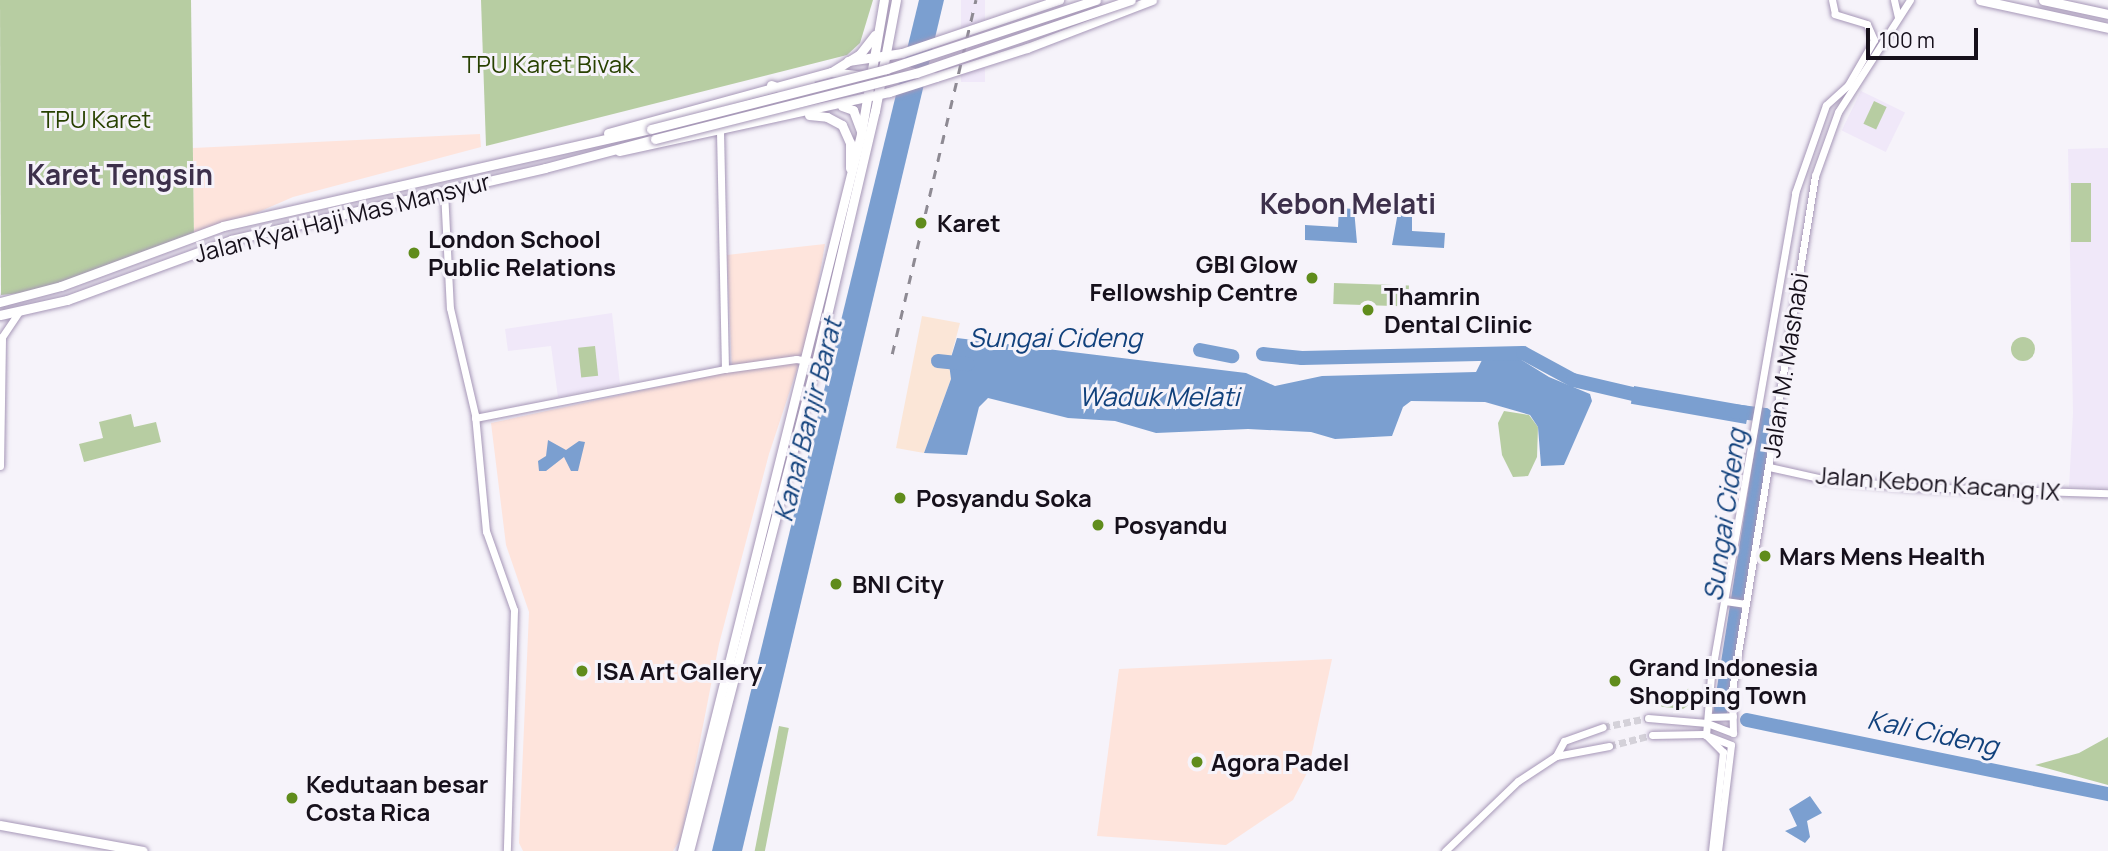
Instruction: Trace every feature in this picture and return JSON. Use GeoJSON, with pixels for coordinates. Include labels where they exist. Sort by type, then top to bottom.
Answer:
{"type":"FeatureCollection","features":[{"type":"Feature","properties":{"kind":"main road"},"geometry":{"type":"LineString","coordinates":[[689,851],[700,821],[811,361],[862,135],[884,0]]}},
{"type":"Feature","properties":{"kind":"main road"},"geometry":{"type":"LineString","coordinates":[[680,851],[689,833],[887,64],[895,0]]}},
{"type":"Feature","properties":{"kind":"main road"},"geometry":{"type":"LineString","coordinates":[[887,64],[902,53],[1059,0]]}},
{"type":"Feature","properties":{"kind":"main road","name":"Jalan Kyai Haji Mas Mansyur"},"geometry":{"type":"LineString","coordinates":[[607,152],[653,134],[886,69],[1096,0]]}},
{"type":"Feature","properties":{"kind":"main road","name":"Jalan Kyai Haji Mas Mansyur"},"geometry":{"type":"LineString","coordinates":[[0,302],[61,286],[223,226],[574,146],[653,134],[916,73],[1131,0]]}},
{"type":"Feature","properties":{"kind":"main road"},"geometry":{"type":"LineString","coordinates":[[848,61],[873,58],[928,79],[942,77],[1152,0]]}},
{"type":"Feature","properties":{"kind":"main road"},"geometry":{"type":"LineString","coordinates":[[1980,0],[2108,29]]}},
{"type":"Feature","properties":{"kind":"main road"},"geometry":{"type":"LineString","coordinates":[[2043,0],[2108,14]]}},
{"type":"Feature","properties":{"kind":"main road"},"geometry":{"type":"LineString","coordinates":[[995,23],[990,41],[1002,57]]}},
{"type":"Feature","properties":{"kind":"main road"},"geometry":{"type":"LineString","coordinates":[[831,72],[865,50],[878,31]]}},
{"type":"Feature","properties":{"kind":"main road","name":"Jalan Kyai Haji Mas Mansyur"},"geometry":{"type":"LineString","coordinates":[[574,146],[771,85],[831,72],[856,72],[870,80]]}},
{"type":"Feature","properties":{"kind":"main road","name":"Jalan Kyai Haji Mas Mansyur"},"geometry":{"type":"LineString","coordinates":[[0,315],[67,300],[231,240],[607,152],[790,116],[867,98],[879,92],[889,92],[928,79]]}},
{"type":"Feature","properties":{"kind":"main road"},"geometry":{"type":"LineString","coordinates":[[870,80],[879,92]]}},
{"type":"Feature","properties":{"kind":"main road"},"geometry":{"type":"LineString","coordinates":[[771,85],[786,90],[834,82],[840,91],[833,106],[853,110],[862,135]]}},
{"type":"Feature","properties":{"kind":"main road"},"geometry":{"type":"LineString","coordinates":[[790,116],[827,117],[842,125],[850,142],[849,184]]}},
{"type":"Feature","properties":{"kind":"main road"},"geometry":{"type":"LineString","coordinates":[[0,825],[143,851]]}},
{"type":"Feature","properties":{"kind":"street"},"geometry":{"type":"LineString","coordinates":[[1716,850],[1723,752],[1706,735],[1707,720],[1752,423],[1800,172],[1826,105],[1848,85],[1874,40],[1867,24],[1835,14],[1832,0]]}},
{"type":"Feature","properties":{"kind":"street"},"geometry":{"type":"LineString","coordinates":[[1894,0],[1898,17]]}},
{"type":"Feature","properties":{"kind":"street","name":"Jalan M. Mashabi"},"geometry":{"type":"LineString","coordinates":[[1707,720],[1733,733],[1732,690],[1744,604],[1820,155],[1838,112],[1910,0]]}},
{"type":"Feature","properties":{"kind":"street"},"geometry":{"type":"LineString","coordinates":[[720,131],[725,369]]}},
{"type":"Feature","properties":{"kind":"street"},"geometry":{"type":"LineString","coordinates":[[444,191],[451,255],[450,308],[475,418],[484,520],[514,610],[511,849]]}},
{"type":"Feature","properties":{"kind":"street"},"geometry":{"type":"LineString","coordinates":[[0,466],[2,337],[19,312]]}},
{"type":"Feature","properties":{"kind":"street"},"geometry":{"type":"LineString","coordinates":[[475,418],[725,369],[811,361]]}},
{"type":"Feature","properties":{"kind":"street","name":"Jalan Kebon Kacang IX"},"geometry":{"type":"LineString","coordinates":[[1769,467],[1823,479],[1871,483],[2108,493]]}},
{"type":"Feature","properties":{"kind":"street"},"geometry":{"type":"LineString","coordinates":[[1727,601],[1744,604]]}},
{"type":"Feature","properties":{"kind":"street"},"geometry":{"type":"LineString","coordinates":[[1648,718],[1707,720],[1733,716]]}},
{"type":"Feature","properties":{"kind":"street"},"geometry":{"type":"LineString","coordinates":[[1556,756],[1564,741],[1603,727]]}},
{"type":"Feature","properties":{"kind":"street"},"geometry":{"type":"LineString","coordinates":[[1652,735],[1706,735],[1731,747],[1716,850]]}},
{"type":"Feature","properties":{"kind":"street"},"geometry":{"type":"LineString","coordinates":[[1445,851],[1518,781],[1556,756],[1609,746]]}},
{"type":"Feature","properties":{"kind":"street"},"geometry":{"type":"LineString","coordinates":[[689,833],[700,821]]}},
{"type":"Feature","properties":{"kind":"shaded area"},"geometry":{"type":"Polygon","coordinates":[[[961,0],[985,0],[985,82],[961,82],[961,0]]]}},
{"type":"Feature","properties":{"kind":"shaded area"},"geometry":{"type":"Polygon","coordinates":[[[1861,91],[1905,112],[1886,152],[1842,131],[1861,91]]]}},
{"type":"Feature","properties":{"kind":"shaded area"},"geometry":{"type":"Polygon","coordinates":[[[480,134],[481,147],[293,197],[194,240],[193,148],[480,134]]]}},
{"type":"Feature","properties":{"kind":"shaded area"},"geometry":{"type":"Polygon","coordinates":[[[2108,148],[2108,488],[2069,487],[2073,413],[2068,149],[2108,148]]]}},
{"type":"Feature","properties":{"kind":"shaded area"},"geometry":{"type":"Polygon","coordinates":[[[825,244],[811,327],[769,454],[719,644],[681,838],[673,851],[523,851],[519,843],[529,612],[506,545],[491,423],[732,371],[727,255],[825,244]]]}},
{"type":"Feature","properties":{"kind":"shaded area"},"geometry":{"type":"Polygon","coordinates":[[[612,313],[620,384],[558,397],[551,346],[508,351],[505,329],[612,313]]]}},
{"type":"Feature","properties":{"kind":"shaded area"},"geometry":{"type":"Polygon","coordinates":[[[922,316],[960,323],[949,364],[951,379],[924,453],[896,448],[922,316]]]}},
{"type":"Feature","properties":{"kind":"shaded area"},"geometry":{"type":"Polygon","coordinates":[[[1332,659],[1308,771],[1293,800],[1226,845],[1097,836],[1119,669],[1332,659]]]}},
{"type":"Feature","properties":{"kind":"green space","name":"TPU Karet"},"geometry":{"type":"Polygon","coordinates":[[[0,0],[191,0],[194,240],[51,290],[1,295],[0,0]]]}},
{"type":"Feature","properties":{"kind":"green space","name":"TPU Karet Bivak"},"geometry":{"type":"Polygon","coordinates":[[[481,0],[873,0],[860,43],[847,55],[486,146],[481,0]]]}},
{"type":"Feature","properties":{"kind":"green space"},"geometry":{"type":"Polygon","coordinates":[[[1874,101],[1887,107],[1876,130],[1863,124],[1874,101]]]}},
{"type":"Feature","properties":{"kind":"green space"},"geometry":{"type":"Polygon","coordinates":[[[2071,183],[2091,183],[2091,242],[2071,242],[2071,183]]]}},
{"type":"Feature","properties":{"kind":"green space"},"geometry":{"type":"Polygon","coordinates":[[[1334,283],[1409,286],[1408,307],[1333,304],[1334,283]]]}},
{"type":"Feature","properties":{"kind":"green space"},"geometry":{"type":"Polygon","coordinates":[[[2023,337],[2034,344],[2035,349],[2028,360],[2023,361],[2012,354],[2011,349],[2018,338],[2023,337]]]}},
{"type":"Feature","properties":{"kind":"green space"},"geometry":{"type":"Polygon","coordinates":[[[595,346],[598,376],[581,378],[578,348],[595,346]]]}},
{"type":"Feature","properties":{"kind":"green space"},"geometry":{"type":"Polygon","coordinates":[[[1504,411],[1529,415],[1538,427],[1537,457],[1528,476],[1513,477],[1502,455],[1498,423],[1504,411]]]}},
{"type":"Feature","properties":{"kind":"green space"},"geometry":{"type":"Polygon","coordinates":[[[131,414],[134,427],[156,422],[161,442],[84,462],[79,444],[103,438],[99,422],[131,414]]]}},
{"type":"Feature","properties":{"kind":"green space"},"geometry":{"type":"Polygon","coordinates":[[[1689,688],[1694,701],[1683,709],[1646,705],[1645,697],[1678,696],[1689,688]]]}},
{"type":"Feature","properties":{"kind":"green space"},"geometry":{"type":"Polygon","coordinates":[[[779,726],[789,728],[765,851],[755,851],[779,726]]]}},
{"type":"Feature","properties":{"kind":"green space"},"geometry":{"type":"Polygon","coordinates":[[[2108,737],[2108,785],[2035,765],[2079,753],[2108,737]]]}},
{"type":"Feature","properties":{"kind":"water"},"geometry":{"type":"Polygon","coordinates":[[[919,0],[944,0],[742,851],[712,851],[919,0]]]}},
{"type":"Feature","properties":{"kind":"water"},"geometry":{"type":"Polygon","coordinates":[[[1339,208],[1354,209],[1357,243],[1305,240],[1305,225],[1338,227],[1339,208]]]}},
{"type":"Feature","properties":{"kind":"water"},"geometry":{"type":"Polygon","coordinates":[[[1398,212],[1412,213],[1412,231],[1445,233],[1444,248],[1392,245],[1398,212]]]}},
{"type":"Feature","properties":{"kind":"water","name":"Waduk Melati"},"geometry":{"type":"Polygon","coordinates":[[[957,338],[1246,373],[1275,386],[1322,376],[1476,372],[1482,360],[1520,359],[1549,377],[1590,394],[1592,401],[1564,465],[1541,466],[1538,427],[1530,415],[1485,402],[1411,401],[1403,407],[1392,436],[1335,439],[1311,432],[1248,429],[1156,433],[1115,421],[1068,418],[988,398],[979,407],[967,455],[924,453],[951,379],[949,364],[957,338]]]}},
{"type":"Feature","properties":{"kind":"water"},"geometry":{"type":"Polygon","coordinates":[[[1634,386],[1749,406],[1746,424],[1631,404],[1634,386]]]}},
{"type":"Feature","properties":{"kind":"water"},"geometry":{"type":"Polygon","coordinates":[[[548,440],[566,450],[579,441],[585,442],[578,471],[571,471],[564,457],[546,471],[539,471],[538,461],[546,456],[548,440]]]}},
{"type":"Feature","properties":{"kind":"water"},"geometry":{"type":"Polygon","coordinates":[[[1810,796],[1822,813],[1807,821],[1810,837],[1805,843],[1785,831],[1797,826],[1789,809],[1810,796]]]}},
{"type":"Feature","properties":{"kind":"waterway","name":"Sungai Cideng"},"geometry":{"type":"LineString","coordinates":[[1200,350],[1232,356]]}},
{"type":"Feature","properties":{"kind":"waterway","name":"Sungai Cideng"},"geometry":{"type":"LineString","coordinates":[[1263,354],[1302,358],[1523,353],[1573,380],[1650,398]]}},
{"type":"Feature","properties":{"kind":"waterway","name":"Sungai Cideng"},"geometry":{"type":"LineString","coordinates":[[938,361],[968,364]]}},
{"type":"Feature","properties":{"kind":"waterway","name":"Sungai Cideng"},"geometry":{"type":"LineString","coordinates":[[1720,713],[1766,421],[1765,415],[1732,411]]}},
{"type":"Feature","properties":{"kind":"waterway","name":"Kali Cideng"},"geometry":{"type":"LineString","coordinates":[[1747,720],[2108,794]]}},
{"type":"Feature","properties":{"kind":"tunnel"},"geometry":{"type":"LineString","coordinates":[[1603,727],[1648,718]]}},
{"type":"Feature","properties":{"kind":"tunnel"},"geometry":{"type":"LineString","coordinates":[[1609,746],[1652,735]]}},
{"type":"Feature","properties":{"kind":"railway"},"geometry":{"type":"LineString","coordinates":[[892,354],[976,0]]}},
{"type":"Feature","properties":{"kind":"place","name":"Karet"},"geometry":{"type":"Point","coordinates":[921,223]}},
{"type":"Feature","properties":{"kind":"place","name":"London School Public Relations"},"geometry":{"type":"Point","coordinates":[414,253]}},
{"type":"Feature","properties":{"kind":"place","name":"GBI Glow Fellowship Centre"},"geometry":{"type":"Point","coordinates":[1312,278]}},
{"type":"Feature","properties":{"kind":"place","name":"Thamrin Dental Clinic"},"geometry":{"type":"Point","coordinates":[1368,310]}},
{"type":"Feature","properties":{"kind":"place","name":"Posyandu Soka"},"geometry":{"type":"Point","coordinates":[900,498]}},
{"type":"Feature","properties":{"kind":"place","name":"Posyandu"},"geometry":{"type":"Point","coordinates":[1098,525]}},
{"type":"Feature","properties":{"kind":"place","name":"Mars Mens Health"},"geometry":{"type":"Point","coordinates":[1765,556]}},
{"type":"Feature","properties":{"kind":"place","name":"BNI City"},"geometry":{"type":"Point","coordinates":[836,584]}},
{"type":"Feature","properties":{"kind":"place","name":"ISA Art Gallery"},"geometry":{"type":"Point","coordinates":[582,671]}},
{"type":"Feature","properties":{"kind":"place","name":"Grand Indonesia Shopping Town"},"geometry":{"type":"Point","coordinates":[1615,681]}},
{"type":"Feature","properties":{"kind":"place","name":"Agora Padel"},"geometry":{"type":"Point","coordinates":[1197,762]}},
{"type":"Feature","properties":{"kind":"place","name":"Kedutaan besar Costa Rica"},"geometry":{"type":"Point","coordinates":[292,798]}},
{"type":"Feature","properties":{"kind":"district","name":"Karet Tengsin"},"geometry":{"type":"Point","coordinates":[120,174]}},
{"type":"Feature","properties":{"kind":"district","name":"Kebon Melati"},"geometry":{"type":"Point","coordinates":[1348,203]}},
{"type":"Feature","properties":{"kind":"water label","name":"Kanal Banjir Barat"},"geometry":{"type":"Point","coordinates":[808,420]}}]}
